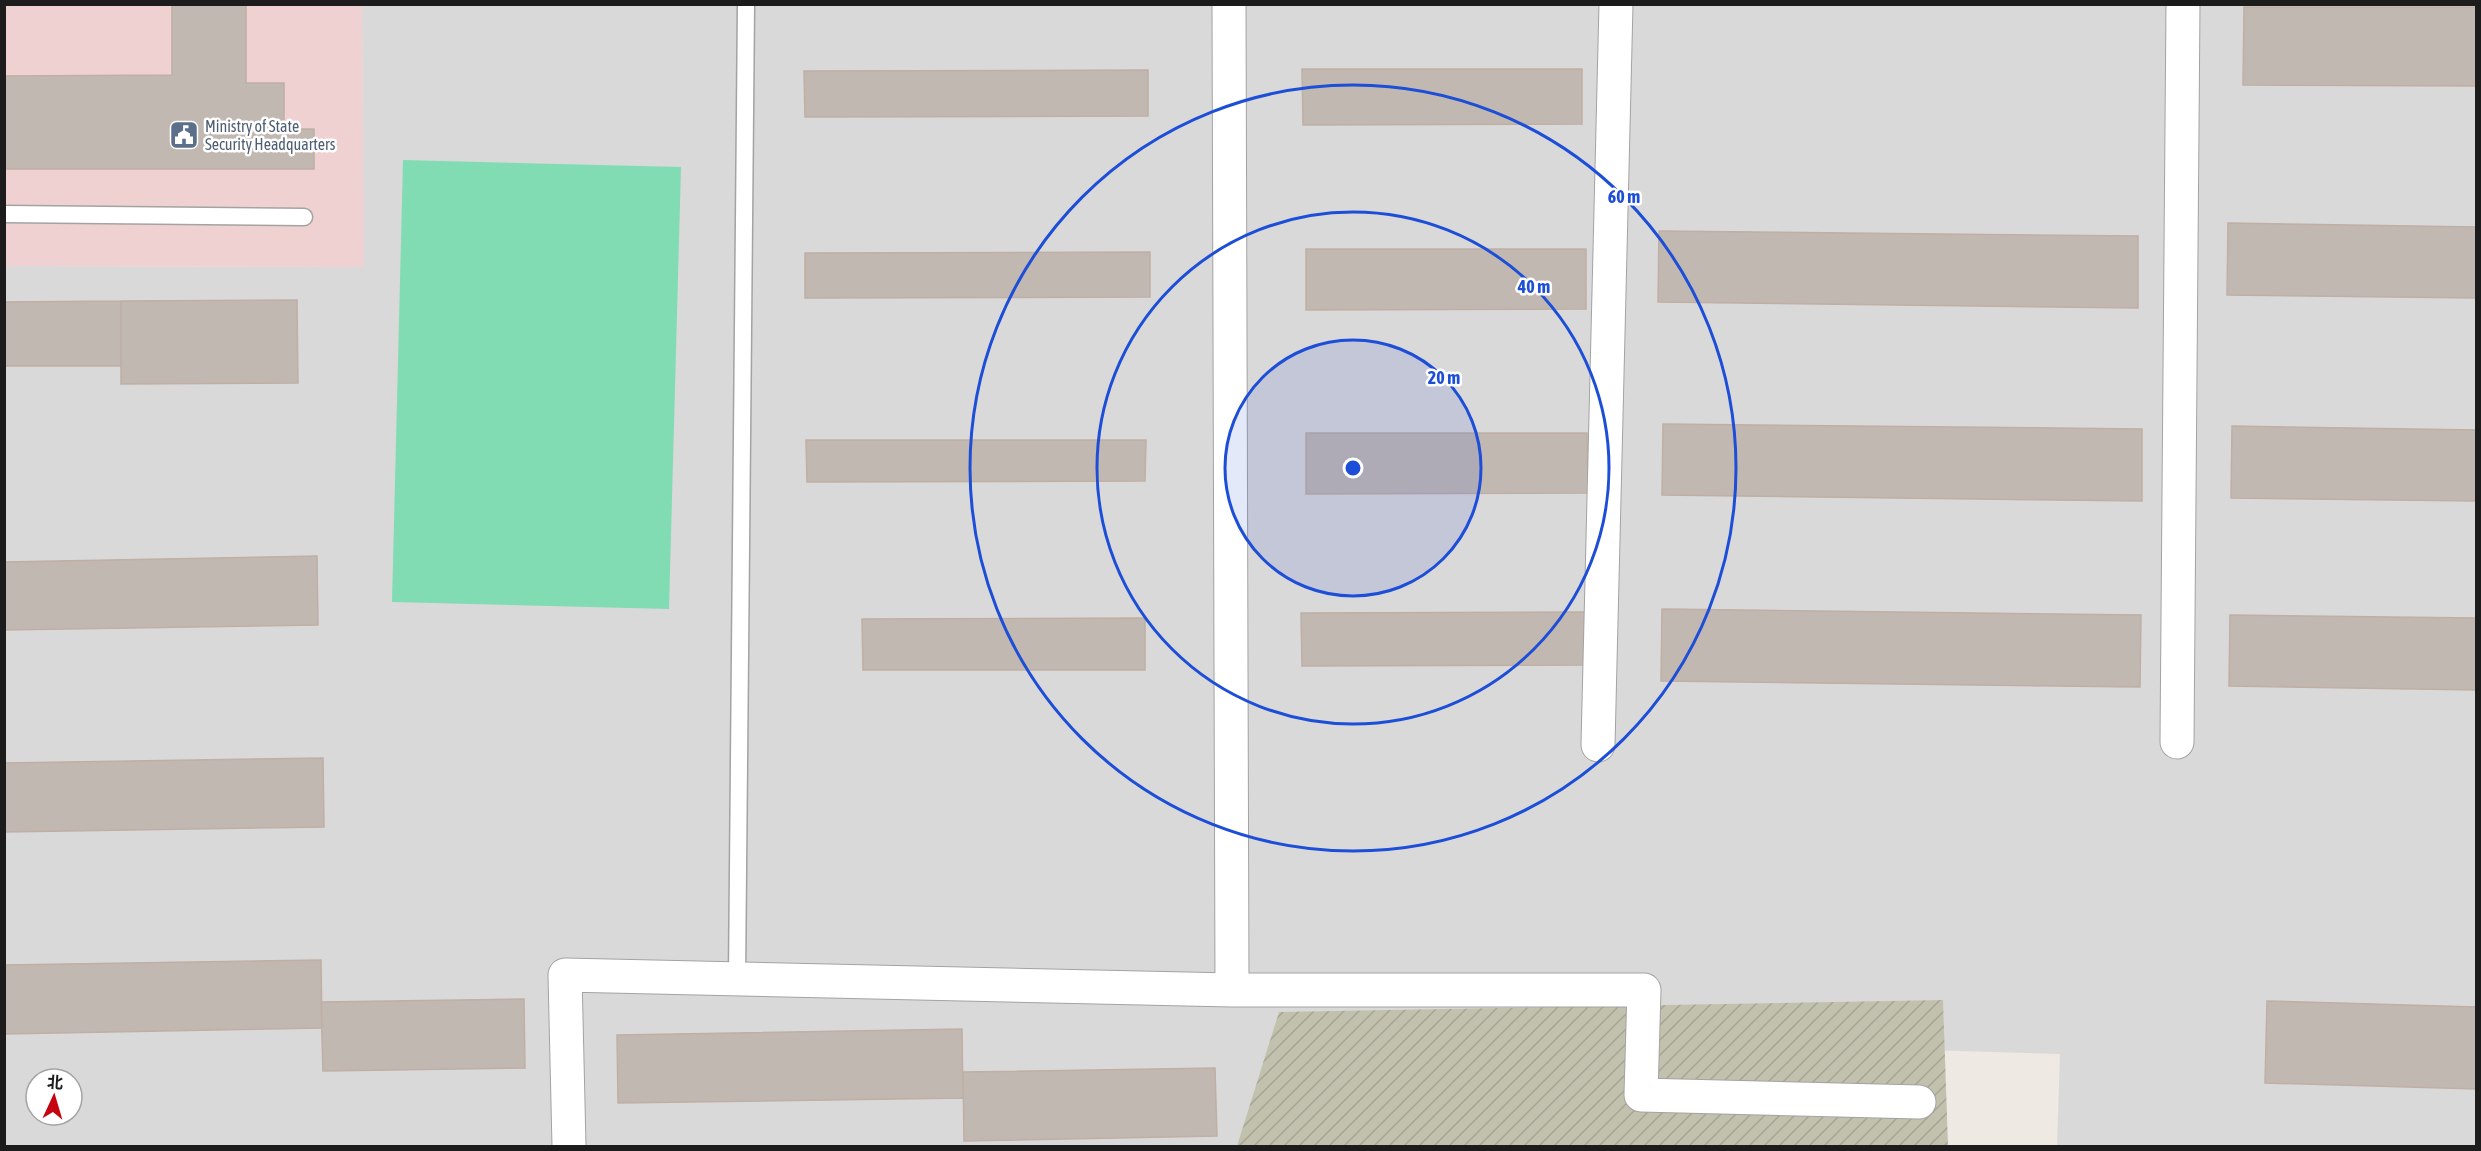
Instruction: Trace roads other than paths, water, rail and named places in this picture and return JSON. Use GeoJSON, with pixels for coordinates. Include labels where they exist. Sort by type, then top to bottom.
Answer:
{"type":"FeatureCollection","features":[{"type":"Feature","properties":{"kind":"street"},"geometry":{"type":"LineString","coordinates":[[1229,4],[1232,990]]}},
{"type":"Feature","properties":{"kind":"street"},"geometry":{"type":"LineString","coordinates":[[1598,745],[1616,4]]}},
{"type":"Feature","properties":{"kind":"street"},"geometry":{"type":"LineString","coordinates":[[2177,742],[2183,4]]}},
{"type":"Feature","properties":{"kind":"street"},"geometry":{"type":"LineString","coordinates":[[569,1146],[565,975],[1232,990],[1644,990],[1641,1095],[1919,1102]]}},
{"type":"Feature","properties":{"kind":"lane"},"geometry":{"type":"LineString","coordinates":[[737,979],[746,4]]}},
{"type":"Feature","properties":{"kind":"lane"},"geometry":{"type":"LineString","coordinates":[[4,214],[304,217]]}},
{"type":"Feature","properties":{"kind":"place","name":"Ministry of State Security Headquarters"},"geometry":{"type":"Point","coordinates":[184,135]}}]}
